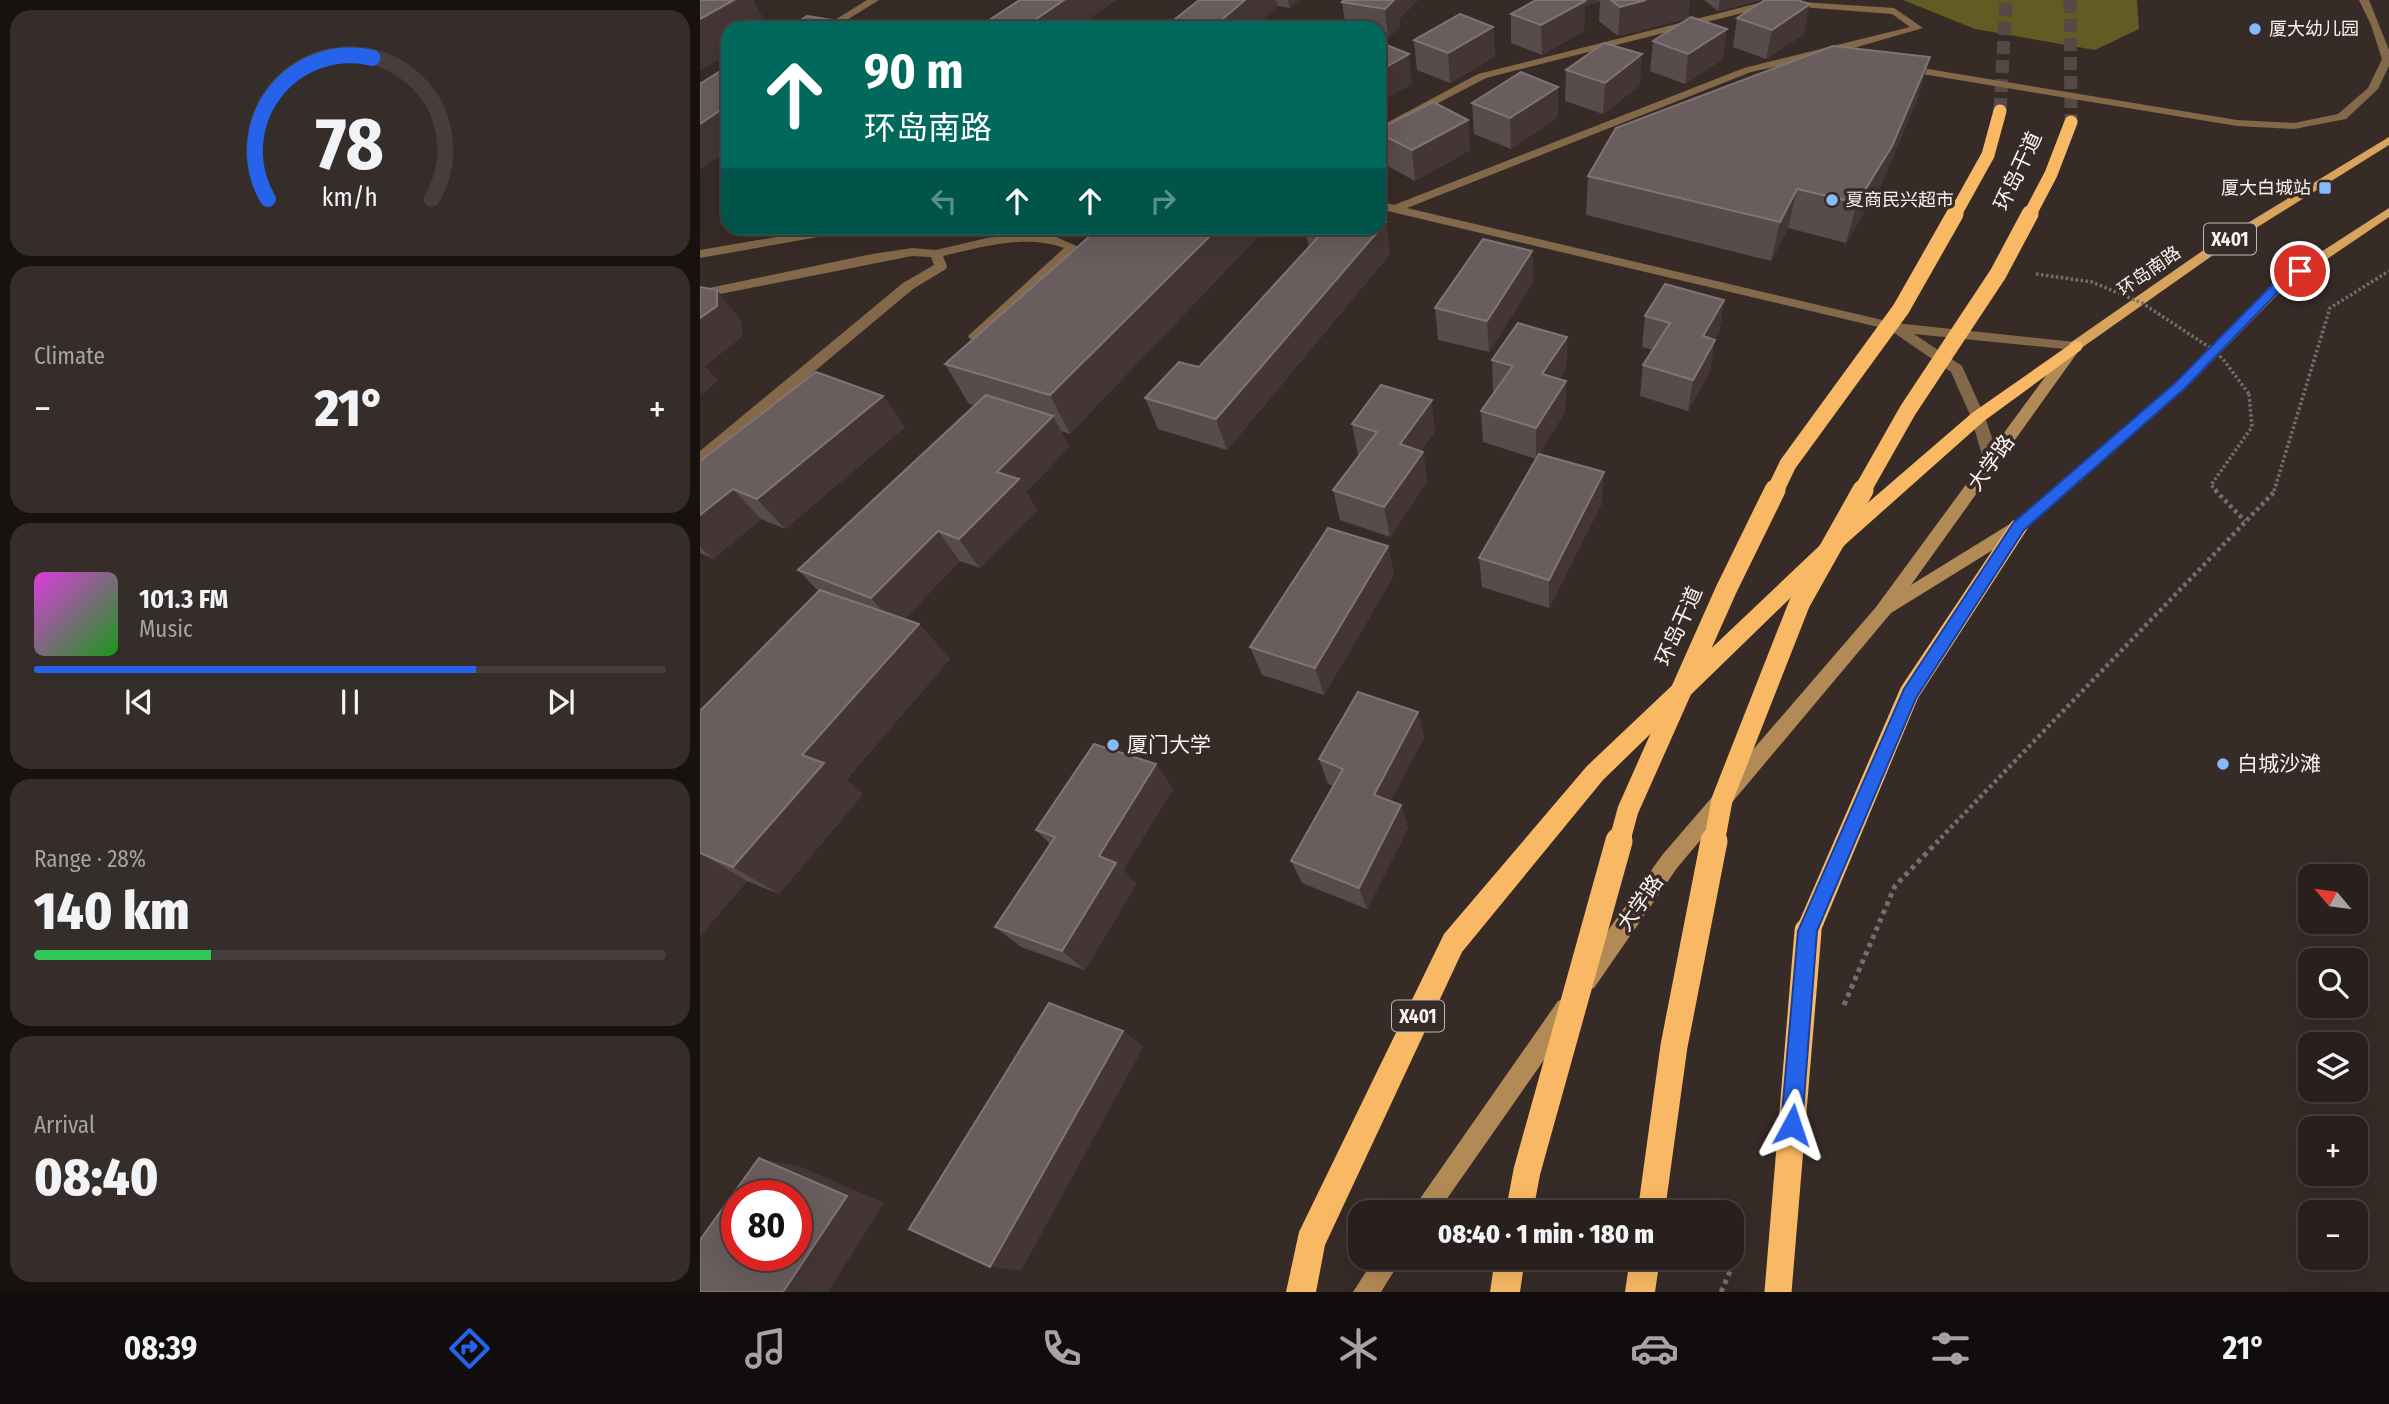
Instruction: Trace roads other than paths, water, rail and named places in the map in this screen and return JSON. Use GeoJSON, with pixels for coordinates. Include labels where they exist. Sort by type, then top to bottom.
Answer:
{"type":"FeatureCollection","features":[{"type":"Feature","properties":{"kind":"highway","name":"环岛干道"},"geometry":{"type":"LineString","coordinates":[[1521,1200],[1527,1171],[1628,810],[1726,590],[1788,464],[1901,309],[1987,155],[2000,111]]}},
{"type":"Feature","properties":{"kind":"highway","name":"环岛干道"},"geometry":{"type":"LineString","coordinates":[[1653,1200],[1674,1046],[1722,800],[1762,696],[1800,602],[1908,410],[1998,274],[2051,174],[2071,122]]}},
{"type":"Feature","properties":{"kind":"highway","name":"X401"},"geometry":{"type":"LineString","coordinates":[[1301,1292],[1310,1243],[1453,943],[1595,773],[1840,537],[1978,416],[2075,346]]}},
{"type":"Feature","properties":{"kind":"highway"},"geometry":{"type":"LineString","coordinates":[[1778,1292],[1808,931],[1909,694],[2019,526]]}},
{"type":"Feature","properties":{"kind":"highway"},"geometry":{"type":"LineString","coordinates":[[1505,1292],[1508,1270]]}},
{"type":"Feature","properties":{"kind":"highway"},"geometry":{"type":"LineString","coordinates":[[1640,1292],[1643,1270]]}},
{"type":"Feature","properties":{"kind":"main road","name":"环岛南路"},"geometry":{"type":"LineString","coordinates":[[2075,346],[2212,250],[2389,140]]}},
{"type":"Feature","properties":{"kind":"main road"},"geometry":{"type":"LineString","coordinates":[[2019,526],[2180,386],[2278,286],[2389,212]]}},
{"type":"Feature","properties":{"kind":"street"},"geometry":{"type":"LineString","coordinates":[[839,21],[874,0]]}},
{"type":"Feature","properties":{"kind":"street"},"geometry":{"type":"LineString","coordinates":[[1889,65],[2237,122],[2294,126],[2342,117],[2373,89],[2387,59],[2376,25],[2364,0]]}},
{"type":"Feature","properties":{"kind":"street"},"geometry":{"type":"LineString","coordinates":[[1386,127],[1482,76],[1774,2],[1894,11],[1918,28],[1822,54],[1748,70],[1394,209]]}},
{"type":"Feature","properties":{"kind":"street"},"geometry":{"type":"LineString","coordinates":[[1822,54],[1849,58]]}},
{"type":"Feature","properties":{"kind":"street"},"geometry":{"type":"LineString","coordinates":[[1386,207],[1895,327],[2075,346]]}},
{"type":"Feature","properties":{"kind":"street"},"geometry":{"type":"LineString","coordinates":[[700,254],[807,235]]}},
{"type":"Feature","properties":{"kind":"street"},"geometry":{"type":"LineString","coordinates":[[702,294],[872,258],[912,252],[936,254],[991,241],[1035,237],[1059,241],[1073,247],[975,336]]}},
{"type":"Feature","properties":{"kind":"street"},"geometry":{"type":"LineString","coordinates":[[700,459],[908,286],[941,266],[936,254]]}},
{"type":"Feature","properties":{"kind":"street"},"geometry":{"type":"LineString","coordinates":[[1895,327],[1956,369],[1978,416],[1992,462]]}},
{"type":"Feature","properties":{"kind":"street","name":"大学路"},"geometry":{"type":"LineString","coordinates":[[1431,1200],[1670,861],[1882,612],[2075,346]]}},
{"type":"Feature","properties":{"kind":"street","name":"大学路"},"geometry":{"type":"LineString","coordinates":[[1882,612],[2019,526]]}},
{"type":"Feature","properties":{"kind":"street"},"geometry":{"type":"LineString","coordinates":[[1366,1292],[1382,1270]]}},
{"type":"Feature","properties":{"kind":"tunnel"},"geometry":{"type":"LineString","coordinates":[[2000,111],[2006,0]]}},
{"type":"Feature","properties":{"kind":"tunnel"},"geometry":{"type":"LineString","coordinates":[[2070,0],[2071,122]]}},
{"type":"Feature","properties":{"kind":"place","name":"厦大幼儿园"},"geometry":{"type":"Point","coordinates":[2255,29]}},
{"type":"Feature","properties":{"kind":"place","name":"厦大白城站"},"geometry":{"type":"Point","coordinates":[2325,188]}},
{"type":"Feature","properties":{"kind":"place","name":"夏商民兴超市"},"geometry":{"type":"Point","coordinates":[1832,200]}},
{"type":"Feature","properties":{"kind":"place","name":"厦门大学"},"geometry":{"type":"Point","coordinates":[1113,745]}},
{"type":"Feature","properties":{"kind":"place","name":"白城沙滩"},"geometry":{"type":"Point","coordinates":[2223,764]}}]}
